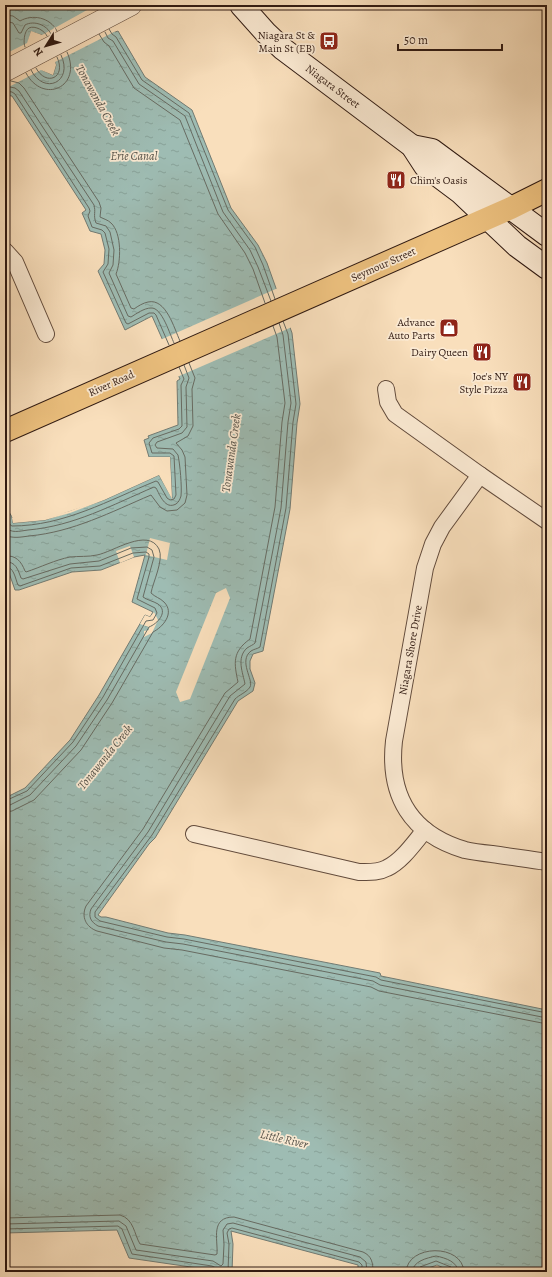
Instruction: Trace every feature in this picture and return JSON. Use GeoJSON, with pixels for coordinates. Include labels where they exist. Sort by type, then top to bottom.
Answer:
{"type":"FeatureCollection","features":[{"type":"Feature","properties":{"kind":"main road","name":"Niagara Street"},"geometry":{"type":"LineString","coordinates":[[241,5],[266,33],[283,49],[412,146],[425,166],[461,193],[517,246],[547,268]]}},
{"type":"Feature","properties":{"kind":"main road","name":"Niagara Street"},"geometry":{"type":"LineString","coordinates":[[412,146],[432,150],[547,235]]}},
{"type":"Feature","properties":{"kind":"main road","name":"Seymour Street"},"geometry":{"type":"LineString","coordinates":[[218,337],[511,208],[547,190]]}},
{"type":"Feature","properties":{"kind":"main road","name":"River Road"},"geometry":{"type":"LineString","coordinates":[[5,431],[218,337]]}},
{"type":"Feature","properties":{"kind":"street"},"geometry":{"type":"LineString","coordinates":[[5,71],[131,5]]}},
{"type":"Feature","properties":{"kind":"street"},"geometry":{"type":"LineString","coordinates":[[5,251],[15,262],[46,334]]}},
{"type":"Feature","properties":{"kind":"street"},"geometry":{"type":"LineString","coordinates":[[386,389],[388,402],[395,414],[547,522]]}},
{"type":"Feature","properties":{"kind":"street","name":"Niagara Shore Drive"},"geometry":{"type":"LineString","coordinates":[[480,475],[442,527],[433,544],[425,568],[394,741],[393,767],[396,788],[413,820],[425,830],[448,844],[466,850],[547,862]]}},
{"type":"Feature","properties":{"kind":"street"},"geometry":{"type":"LineString","coordinates":[[194,834],[359,872],[372,872],[387,869],[400,858],[425,830]]}},
{"type":"Feature","properties":{"kind":"water"},"geometry":{"type":"Polygon","coordinates":[[[5,5],[101,5],[115,32],[118,31],[145,77],[192,110],[231,208],[258,245],[267,263],[292,333],[300,404],[290,509],[263,651],[253,654],[250,661],[250,669],[255,683],[253,691],[238,701],[155,838],[149,844],[98,915],[168,933],[380,973],[381,976],[547,1010],[547,1272],[453,1272],[437,1265],[420,1271],[422,1272],[358,1272],[358,1265],[231,1231],[233,1244],[232,1272],[225,1272],[129,1258],[117,1230],[5,1233],[5,798],[25,788],[70,740],[99,695],[145,615],[150,617],[153,612],[132,602],[145,555],[134,557],[101,570],[72,572],[19,590],[15,590],[8,570],[5,571],[5,510],[10,513],[13,523],[45,520],[104,500],[159,475],[172,498],[170,457],[149,457],[144,440],[149,438],[148,436],[178,425],[177,381],[180,379],[152,316],[125,330],[98,271],[104,264],[105,250],[101,234],[90,231],[82,213],[86,210],[12,96],[5,95],[5,35],[9,34],[5,27],[5,5]],[[31,32],[28,43],[42,70],[53,75],[56,65],[42,35],[31,32]]]}},
{"type":"Feature","properties":{"kind":"pier"},"geometry":{"type":"Polygon","coordinates":[[[96,5],[103,5],[116,30],[118,30],[55,62],[56,65],[53,75],[41,70],[5,89],[5,54],[27,43],[31,31],[42,35],[96,5]],[[32,34],[30,43],[44,70],[52,73],[54,65],[41,36],[32,34]]]}},
{"type":"Feature","properties":{"kind":"pier"},"geometry":{"type":"Polygon","coordinates":[[[278,288],[292,327],[177,377],[160,340],[278,288]]]}},
{"type":"Feature","properties":{"kind":"pier"},"geometry":{"type":"Polygon","coordinates":[[[149,457],[170,457],[172,499],[159,475],[104,500],[70,513],[45,520],[13,523],[12,518],[14,518],[14,520],[44,518],[70,511],[158,473],[161,474],[170,491],[168,459],[149,459],[149,457]]]}},
{"type":"Feature","properties":{"kind":"pier"},"geometry":{"type":"Polygon","coordinates":[[[150,538],[170,543],[167,560],[146,555],[150,538]]]}},
{"type":"Feature","properties":{"kind":"pier"},"geometry":{"type":"Polygon","coordinates":[[[130,546],[134,557],[120,563],[116,551],[130,546]]]}},
{"type":"Feature","properties":{"kind":"pier"},"geometry":{"type":"Polygon","coordinates":[[[226,588],[230,598],[190,699],[180,702],[176,692],[216,593],[226,588]]]}},
{"type":"Feature","properties":{"kind":"pier"},"geometry":{"type":"Polygon","coordinates":[[[154,612],[158,620],[152,633],[144,637],[144,631],[149,630],[149,627],[140,624],[145,615],[150,617],[154,612]]]}},
{"type":"Feature","properties":{"kind":"place","name":"Niagara St & Main St (EB)"},"geometry":{"type":"Point","coordinates":[329,41]}},
{"type":"Feature","properties":{"kind":"place","name":"Chim's Oasis"},"geometry":{"type":"Point","coordinates":[396,180]}},
{"type":"Feature","properties":{"kind":"place","name":"Advance Auto Parts"},"geometry":{"type":"Point","coordinates":[449,328]}},
{"type":"Feature","properties":{"kind":"place","name":"Dairy Queen"},"geometry":{"type":"Point","coordinates":[482,352]}},
{"type":"Feature","properties":{"kind":"place","name":"Joe's NY Style Pizza"},"geometry":{"type":"Point","coordinates":[522,382]}},
{"type":"Feature","properties":{"kind":"water label","name":"Tonawanda Creek"},"geometry":{"type":"Point","coordinates":[98,100]}},
{"type":"Feature","properties":{"kind":"water label","name":"Erie Canal"},"geometry":{"type":"Point","coordinates":[134,156]}},
{"type":"Feature","properties":{"kind":"water label","name":"Tonawanda Creek"},"geometry":{"type":"Point","coordinates":[231,453]}},
{"type":"Feature","properties":{"kind":"water label","name":"Tonawanda Creek"},"geometry":{"type":"Point","coordinates":[105,757]}},
{"type":"Feature","properties":{"kind":"water label","name":"Little River"},"geometry":{"type":"Point","coordinates":[284,1139]}}]}
